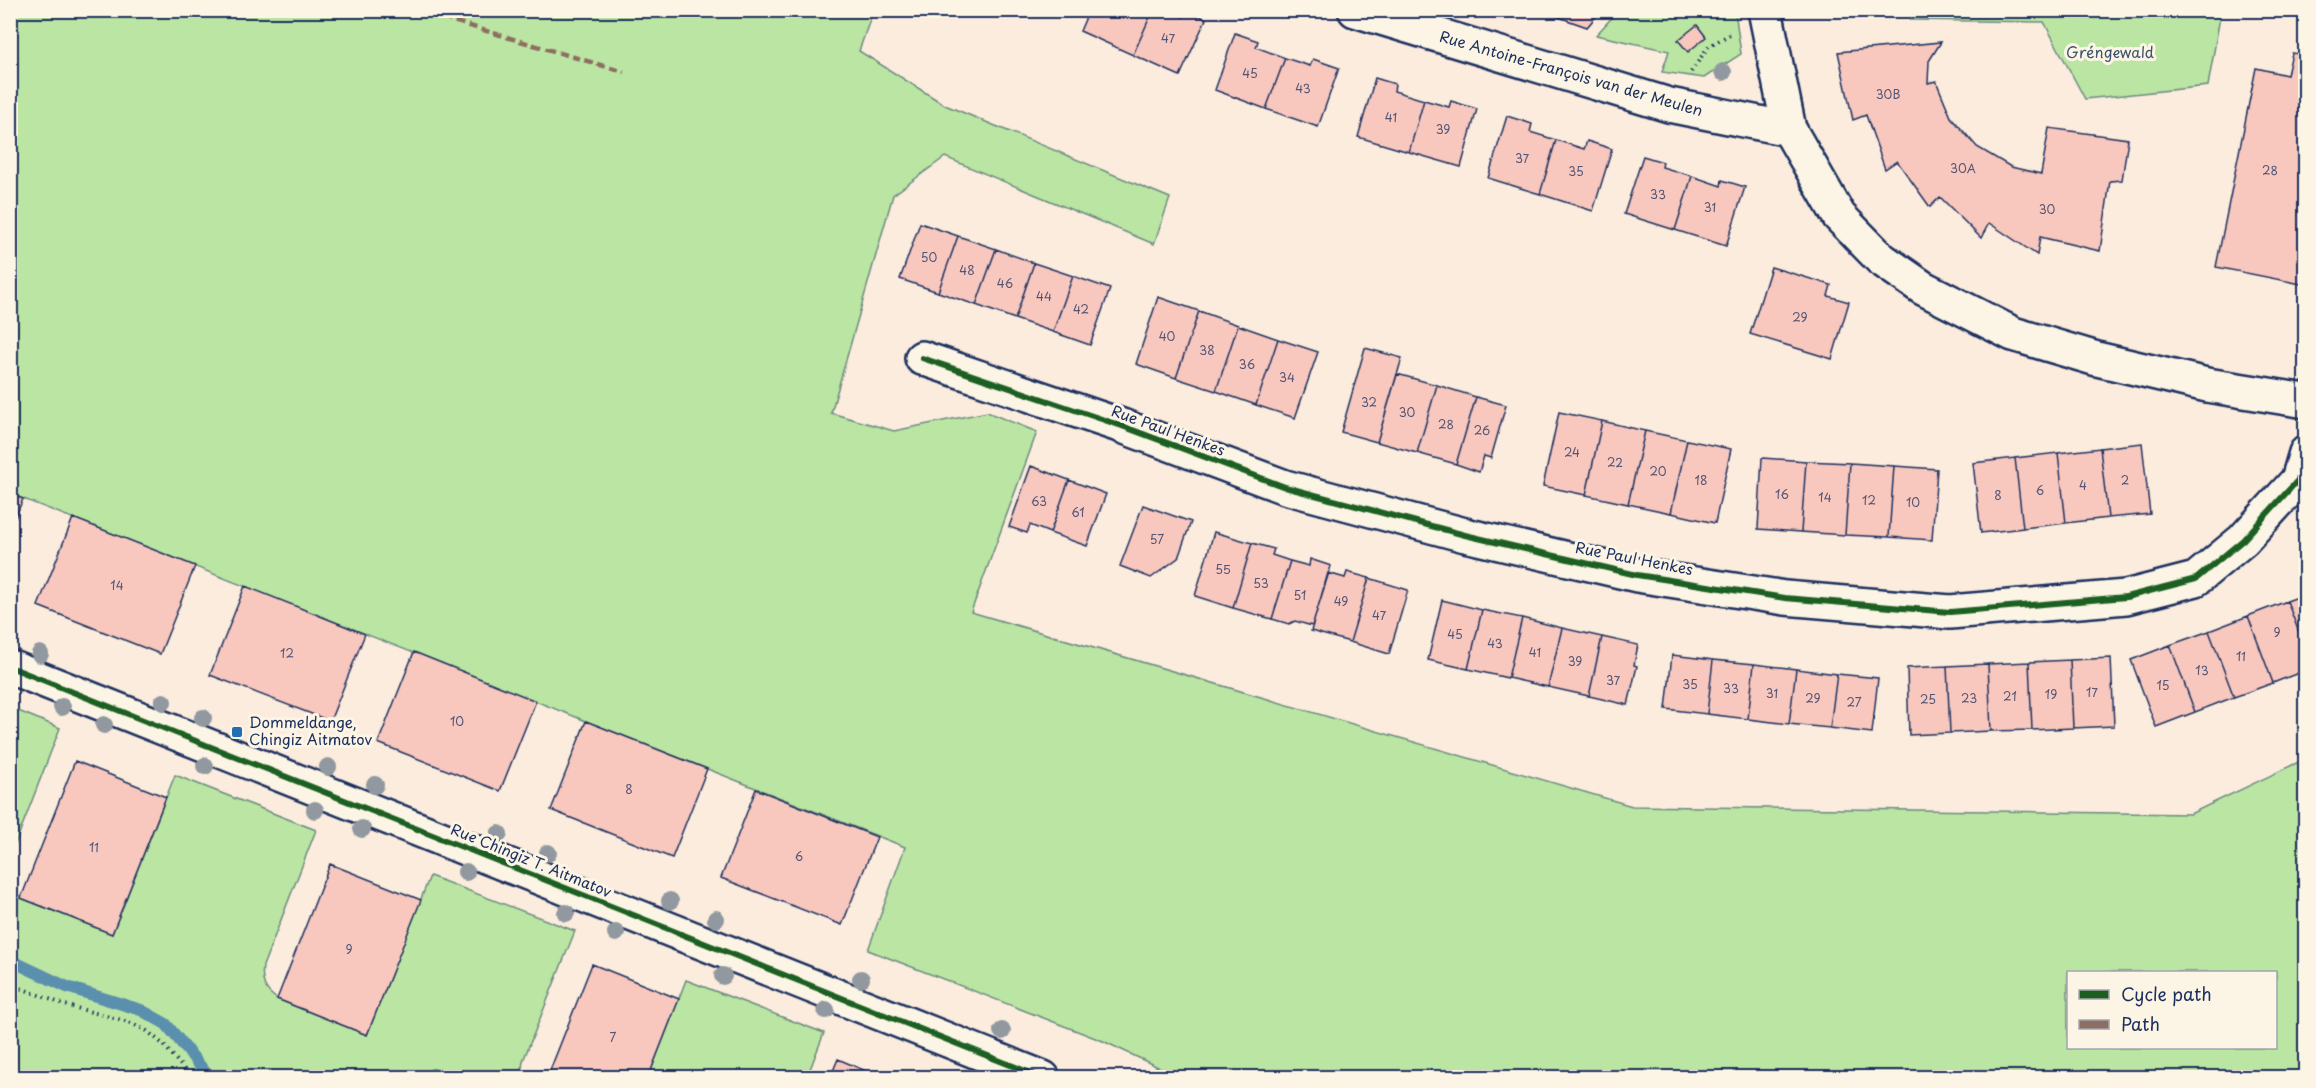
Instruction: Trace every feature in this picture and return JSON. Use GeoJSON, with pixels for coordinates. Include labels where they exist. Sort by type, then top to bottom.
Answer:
{"type":"FeatureCollection","features":[{"type":"Feature","properties":{"kind":"street","name":"Rue Antoine-François van der Meulen"},"geometry":{"type":"LineString","coordinates":[[1355,10],[1669,105],[1789,129]]}},
{"type":"Feature","properties":{"kind":"street"},"geometry":{"type":"LineString","coordinates":[[1765,12],[1789,129],[1839,216],[1881,259],[1923,288],[2013,334],[2097,359],[2207,385],[2306,401]]}},
{"type":"Feature","properties":{"kind":"street","name":"Rue Paul Henkes"},"geometry":{"type":"LineString","coordinates":[[922,358],[1122,426],[1285,487],[1465,535],[1637,575],[1705,586],[1785,598],[1950,612],[2126,597],[2196,579],[2243,540],[2298,480],[2306,453]]}},
{"type":"Feature","properties":{"kind":"street","name":"Rue Chingiz T. Aitmatov"},"geometry":{"type":"LineString","coordinates":[[10,667],[1043,1077]]}},
{"type":"Feature","properties":{"kind":"path"},"geometry":{"type":"LineString","coordinates":[[1669,105],[1708,46],[1765,12]]}},
{"type":"Feature","properties":{"kind":"path"},"geometry":{"type":"LineString","coordinates":[[10,984],[65,1005],[129,1022],[147,1031],[164,1045],[191,1077]]}},
{"type":"Feature","properties":{"kind":"green space","name":"Gréngewald"},"geometry":{"type":"Polygon","coordinates":[[[1910,10],[2221,11],[2208,86],[2085,99],[2044,22],[1911,20],[1910,10]]]}},
{"type":"Feature","properties":{"kind":"green space"},"geometry":{"type":"Polygon","coordinates":[[[10,11],[873,11],[859,51],[945,105],[1170,198],[1154,244],[945,157],[893,195],[831,413],[894,431],[987,412],[1037,432],[971,612],[1632,806],[2190,814],[2305,759],[2305,1077],[1171,1077],[1162,1069],[1103,1041],[868,950],[905,847],[11,494],[10,11]]]}},
{"type":"Feature","properties":{"kind":"green space"},"geometry":{"type":"Polygon","coordinates":[[[1618,11],[1735,11],[1741,54],[1704,78],[1662,72],[1669,51],[1596,35],[1618,11]]]}},
{"type":"Feature","properties":{"kind":"green space"},"geometry":{"type":"Polygon","coordinates":[[[11,708],[60,728],[11,855],[11,708]]]}},
{"type":"Feature","properties":{"kind":"green space"},"geometry":{"type":"Polygon","coordinates":[[[175,775],[316,830],[263,966],[263,981],[266,989],[277,999],[367,1035],[430,876],[575,931],[523,1061],[521,1077],[11,1077],[10,887],[21,898],[112,934],[175,775]]]}},
{"type":"Feature","properties":{"kind":"green space"},"geometry":{"type":"Polygon","coordinates":[[[686,980],[824,1033],[807,1077],[648,1078],[686,980]]]}},
{"type":"Feature","properties":{"kind":"building"},"geometry":{"type":"Polygon","coordinates":[[[1089,10],[1153,10],[1133,55],[1080,31],[1089,10]]]}},
{"type":"Feature","properties":{"kind":"building"},"geometry":{"type":"Polygon","coordinates":[[[1153,10],[1168,10],[1183,17],[1188,10],[1206,19],[1180,76],[1133,55],[1153,10]]]}},
{"type":"Feature","properties":{"kind":"building"},"geometry":{"type":"Polygon","coordinates":[[[1539,10],[1599,10],[1600,12],[1587,27],[1539,10]]]}},
{"type":"Feature","properties":{"kind":"building"},"geometry":{"type":"Polygon","coordinates":[[[1697,25],[1706,37],[1688,52],[1678,40],[1697,25]]]}},
{"type":"Feature","properties":{"kind":"building"},"geometry":{"type":"Polygon","coordinates":[[[1235,33],[1258,41],[1256,47],[1285,58],[1266,109],[1215,90],[1235,33]]]}},
{"type":"Feature","properties":{"kind":"building"},"geometry":{"type":"Polygon","coordinates":[[[1941,42],[1929,61],[1928,83],[1936,81],[1951,117],[1977,147],[2011,167],[2041,174],[2049,128],[2128,139],[2122,180],[2110,181],[2100,251],[2040,237],[2037,255],[1989,223],[1981,238],[1940,197],[1930,207],[1897,161],[1885,169],[1866,115],[1853,120],[1838,52],[1941,42]]]}},
{"type":"Feature","properties":{"kind":"building"},"geometry":{"type":"Polygon","coordinates":[[[2292,53],[2306,55],[2306,285],[2216,267],[2256,68],[2287,75],[2292,53]]]}},
{"type":"Feature","properties":{"kind":"building"},"geometry":{"type":"Polygon","coordinates":[[[1285,58],[1310,66],[1313,59],[1339,68],[1318,127],[1266,109],[1285,58]]]}},
{"type":"Feature","properties":{"kind":"building"},"geometry":{"type":"Polygon","coordinates":[[[1375,78],[1395,84],[1394,91],[1424,100],[1409,152],[1358,137],[1375,78]]]}},
{"type":"Feature","properties":{"kind":"building"},"geometry":{"type":"Polygon","coordinates":[[[1424,100],[1449,107],[1451,101],[1477,109],[1461,167],[1409,152],[1424,100]]]}},
{"type":"Feature","properties":{"kind":"building"},"geometry":{"type":"Polygon","coordinates":[[[1507,116],[1532,124],[1530,132],[1556,140],[1540,194],[1488,178],[1507,116]]]}},
{"type":"Feature","properties":{"kind":"building"},"geometry":{"type":"Polygon","coordinates":[[[1556,140],[1584,149],[1587,141],[1612,149],[1593,211],[1540,194],[1556,140]]]}},
{"type":"Feature","properties":{"kind":"building"},"geometry":{"type":"Polygon","coordinates":[[[1643,156],[1663,162],[1662,167],[1692,176],[1675,230],[1624,214],[1643,156]]]}},
{"type":"Feature","properties":{"kind":"building"},"geometry":{"type":"Polygon","coordinates":[[[1692,176],[1721,186],[1722,180],[1745,187],[1726,246],[1675,230],[1692,176]]]}},
{"type":"Feature","properties":{"kind":"building"},"geometry":{"type":"Polygon","coordinates":[[[920,223],[958,236],[938,292],[900,279],[920,223]]]}},
{"type":"Feature","properties":{"kind":"building"},"geometry":{"type":"Polygon","coordinates":[[[958,236],[996,249],[976,305],[938,292],[958,236]]]}},
{"type":"Feature","properties":{"kind":"building"},"geometry":{"type":"Polygon","coordinates":[[[996,249],[1034,263],[1015,319],[976,305],[996,249]]]}},
{"type":"Feature","properties":{"kind":"building"},"geometry":{"type":"Polygon","coordinates":[[[1034,263],[1073,276],[1053,332],[1015,319],[1034,263]]]}},
{"type":"Feature","properties":{"kind":"building"},"geometry":{"type":"Polygon","coordinates":[[[1771,267],[1831,285],[1828,296],[1849,302],[1832,359],[1750,334],[1771,267]]]}},
{"type":"Feature","properties":{"kind":"building"},"geometry":{"type":"Polygon","coordinates":[[[1073,276],[1110,289],[1090,345],[1053,332],[1073,276]]]}},
{"type":"Feature","properties":{"kind":"building"},"geometry":{"type":"Polygon","coordinates":[[[1158,297],[1199,311],[1176,378],[1136,364],[1158,297]]]}},
{"type":"Feature","properties":{"kind":"building"},"geometry":{"type":"Polygon","coordinates":[[[1199,311],[1238,325],[1216,391],[1176,378],[1199,311]]]}},
{"type":"Feature","properties":{"kind":"building"},"geometry":{"type":"Polygon","coordinates":[[[1238,325],[1278,339],[1256,405],[1216,391],[1238,325]]]}},
{"type":"Feature","properties":{"kind":"building"},"geometry":{"type":"Polygon","coordinates":[[[1278,339],[1318,352],[1295,418],[1256,405],[1278,339]]]}},
{"type":"Feature","properties":{"kind":"building"},"geometry":{"type":"Polygon","coordinates":[[[1365,348],[1402,358],[1377,442],[1341,432],[1365,348]]]}},
{"type":"Feature","properties":{"kind":"building"},"geometry":{"type":"Polygon","coordinates":[[[1397,374],[1437,385],[1417,453],[1377,442],[1397,374]]]}},
{"type":"Feature","properties":{"kind":"building"},"geometry":{"type":"Polygon","coordinates":[[[1437,385],[1476,397],[1456,464],[1417,453],[1437,385]]]}},
{"type":"Feature","properties":{"kind":"building"},"geometry":{"type":"Polygon","coordinates":[[[1476,397],[1506,405],[1491,458],[1484,456],[1479,472],[1456,464],[1476,397]]]}},
{"type":"Feature","properties":{"kind":"building"},"geometry":{"type":"Polygon","coordinates":[[[1559,412],[1602,421],[1586,495],[1543,486],[1559,412]]]}},
{"type":"Feature","properties":{"kind":"building"},"geometry":{"type":"Polygon","coordinates":[[[1602,421],[1645,431],[1628,504],[1586,495],[1602,421]]]}},
{"type":"Feature","properties":{"kind":"building"},"geometry":{"type":"Polygon","coordinates":[[[1645,431],[1687,440],[1671,513],[1628,504],[1645,431]]]}},
{"type":"Feature","properties":{"kind":"building"},"geometry":{"type":"Polygon","coordinates":[[[1687,440],[1731,449],[1715,523],[1671,513],[1687,440]]]}},
{"type":"Feature","properties":{"kind":"building"},"geometry":{"type":"Polygon","coordinates":[[[2142,443],[2150,514],[2108,518],[2100,448],[2142,443]]]}},
{"type":"Feature","properties":{"kind":"building"},"geometry":{"type":"Polygon","coordinates":[[[2100,448],[2108,518],[2066,523],[2058,453],[2100,448]]]}},
{"type":"Feature","properties":{"kind":"building"},"geometry":{"type":"Polygon","coordinates":[[[2058,453],[2066,523],[2023,528],[2015,458],[2058,453]]]}},
{"type":"Feature","properties":{"kind":"building"},"geometry":{"type":"Polygon","coordinates":[[[1762,458],[1806,461],[1801,532],[1758,529],[1762,458]]]}},
{"type":"Feature","properties":{"kind":"building"},"geometry":{"type":"Polygon","coordinates":[[[2015,458],[2023,528],[1981,533],[1973,463],[2015,458]]]}},
{"type":"Feature","properties":{"kind":"building"},"geometry":{"type":"Polygon","coordinates":[[[1806,461],[1850,463],[1845,535],[1801,532],[1806,461]]]}},
{"type":"Feature","properties":{"kind":"building"},"geometry":{"type":"Polygon","coordinates":[[[1850,463],[1894,466],[1889,537],[1845,535],[1850,463]]]}},
{"type":"Feature","properties":{"kind":"building"},"geometry":{"type":"Polygon","coordinates":[[[1031,466],[1069,480],[1050,533],[1030,525],[1027,533],[1009,527],[1031,466]]]}},
{"type":"Feature","properties":{"kind":"building"},"geometry":{"type":"Polygon","coordinates":[[[1894,466],[1937,469],[1932,540],[1889,537],[1894,466]]]}},
{"type":"Feature","properties":{"kind":"building"},"geometry":{"type":"Polygon","coordinates":[[[1069,480],[1106,494],[1087,546],[1050,533],[1069,480]]]}},
{"type":"Feature","properties":{"kind":"building"},"geometry":{"type":"Polygon","coordinates":[[[10,494],[23,499],[10,530],[10,494]]]}},
{"type":"Feature","properties":{"kind":"building"},"geometry":{"type":"Polygon","coordinates":[[[1143,505],[1191,522],[1178,558],[1151,578],[1120,566],[1143,505]]]}},
{"type":"Feature","properties":{"kind":"building"},"geometry":{"type":"Polygon","coordinates":[[[73,518],[195,566],[160,654],[38,606],[73,518]]]}},
{"type":"Feature","properties":{"kind":"building"},"geometry":{"type":"Polygon","coordinates":[[[1214,532],[1252,543],[1233,608],[1195,596],[1214,532]]]}},
{"type":"Feature","properties":{"kind":"building"},"geometry":{"type":"Polygon","coordinates":[[[1252,543],[1274,549],[1272,555],[1290,561],[1272,619],[1233,608],[1252,543]]]}},
{"type":"Feature","properties":{"kind":"building"},"geometry":{"type":"Polygon","coordinates":[[[1310,559],[1331,566],[1312,626],[1295,621],[1289,624],[1272,619],[1290,561],[1309,566],[1310,559]]]}},
{"type":"Feature","properties":{"kind":"building"},"geometry":{"type":"Polygon","coordinates":[[[1347,572],[1369,578],[1350,642],[1311,631],[1328,573],[1345,578],[1347,572]]]}},
{"type":"Feature","properties":{"kind":"building"},"geometry":{"type":"Polygon","coordinates":[[[1369,578],[1408,590],[1389,654],[1350,642],[1369,578]]]}},
{"type":"Feature","properties":{"kind":"building"},"geometry":{"type":"Polygon","coordinates":[[[245,586],[365,634],[330,721],[210,675],[245,586]]]}},
{"type":"Feature","properties":{"kind":"building"},"geometry":{"type":"Polygon","coordinates":[[[2306,594],[2306,651],[2287,601],[2306,594]]]}},
{"type":"Feature","properties":{"kind":"building"},"geometry":{"type":"Polygon","coordinates":[[[1442,600],[1482,610],[1468,669],[1428,660],[1442,600]]]}},
{"type":"Feature","properties":{"kind":"building"},"geometry":{"type":"Polygon","coordinates":[[[2287,601],[2306,651],[2306,670],[2273,683],[2248,616],[2287,601]]]}},
{"type":"Feature","properties":{"kind":"building"},"geometry":{"type":"Polygon","coordinates":[[[1482,610],[1522,618],[1508,678],[1468,669],[1482,610]]]}},
{"type":"Feature","properties":{"kind":"building"},"geometry":{"type":"Polygon","coordinates":[[[2248,616],[2273,683],[2234,697],[2209,631],[2248,616]]]}},
{"type":"Feature","properties":{"kind":"building"},"geometry":{"type":"Polygon","coordinates":[[[1522,618],[1562,628],[1548,687],[1508,678],[1522,618]]]}},
{"type":"Feature","properties":{"kind":"building"},"geometry":{"type":"Polygon","coordinates":[[[1562,628],[1602,637],[1589,696],[1548,687],[1562,628]]]}},
{"type":"Feature","properties":{"kind":"building"},"geometry":{"type":"Polygon","coordinates":[[[2209,631],[2234,697],[2195,712],[2170,645],[2209,631]]]}},
{"type":"Feature","properties":{"kind":"building"},"geometry":{"type":"Polygon","coordinates":[[[1602,637],[1638,645],[1634,665],[1637,666],[1628,705],[1589,696],[1602,637]]]}},
{"type":"Feature","properties":{"kind":"building"},"geometry":{"type":"Polygon","coordinates":[[[2170,645],[2195,712],[2156,727],[2131,660],[2170,645]]]}},
{"type":"Feature","properties":{"kind":"building"},"geometry":{"type":"Polygon","coordinates":[[[414,652],[536,701],[500,791],[378,743],[414,652]]]}},
{"type":"Feature","properties":{"kind":"building"},"geometry":{"type":"Polygon","coordinates":[[[1672,655],[1713,660],[1707,714],[1666,709],[1672,655]]]}},
{"type":"Feature","properties":{"kind":"building"},"geometry":{"type":"Polygon","coordinates":[[[2111,658],[2114,726],[2073,728],[2070,660],[2111,658]]]}},
{"type":"Feature","properties":{"kind":"building"},"geometry":{"type":"Polygon","coordinates":[[[1713,660],[1754,664],[1748,719],[1707,714],[1713,660]]]}},
{"type":"Feature","properties":{"kind":"building"},"geometry":{"type":"Polygon","coordinates":[[[2070,660],[2073,728],[2032,730],[2029,662],[2070,660]]]}},
{"type":"Feature","properties":{"kind":"building"},"geometry":{"type":"Polygon","coordinates":[[[2029,662],[2032,730],[1991,731],[1988,664],[2029,662]]]}},
{"type":"Feature","properties":{"kind":"building"},"geometry":{"type":"Polygon","coordinates":[[[1754,664],[1796,669],[1789,724],[1748,719],[1754,664]]]}},
{"type":"Feature","properties":{"kind":"building"},"geometry":{"type":"Polygon","coordinates":[[[1988,664],[1991,731],[1950,733],[1947,666],[1988,664]]]}},
{"type":"Feature","properties":{"kind":"building"},"geometry":{"type":"Polygon","coordinates":[[[1947,666],[1950,733],[1909,735],[1907,668],[1947,666]]]}},
{"type":"Feature","properties":{"kind":"building"},"geometry":{"type":"Polygon","coordinates":[[[1796,669],[1837,674],[1830,728],[1789,724],[1796,669]]]}},
{"type":"Feature","properties":{"kind":"building"},"geometry":{"type":"Polygon","coordinates":[[[1837,674],[1878,678],[1872,733],[1830,728],[1837,674]]]}},
{"type":"Feature","properties":{"kind":"building"},"geometry":{"type":"Polygon","coordinates":[[[586,721],[707,769],[672,858],[551,810],[586,721]]]}},
{"type":"Feature","properties":{"kind":"building"},"geometry":{"type":"Polygon","coordinates":[[[75,761],[166,797],[112,934],[21,898],[75,761]]]}},
{"type":"Feature","properties":{"kind":"building"},"geometry":{"type":"Polygon","coordinates":[[[756,789],[877,837],[842,925],[721,878],[756,789]]]}},
{"type":"Feature","properties":{"kind":"building"},"geometry":{"type":"Polygon","coordinates":[[[330,864],[421,900],[367,1035],[277,999],[330,864]]]}},
{"type":"Feature","properties":{"kind":"building"},"geometry":{"type":"Polygon","coordinates":[[[592,964],[679,999],[648,1078],[547,1078],[592,964]]]}},
{"type":"Feature","properties":{"kind":"building"},"geometry":{"type":"Polygon","coordinates":[[[838,1059],[882,1078],[830,1078],[838,1059]]]}},
{"type":"Feature","properties":{"kind":"waterway"},"geometry":{"type":"LineString","coordinates":[[10,960],[67,987],[141,1010],[166,1024],[210,1078]]}},
{"type":"Feature","properties":{"kind":"marked path"},"geometry":{"type":"LineString","coordinates":[[416,10],[624,72]]}},
{"type":"Feature","properties":{"kind":"cycle path"},"geometry":{"type":"LineString","coordinates":[[922,358],[1122,426],[1285,487],[1465,535],[1637,575],[1785,598],[1950,612],[2126,597],[2196,579],[2243,540],[2298,480],[2306,453]]}},
{"type":"Feature","properties":{"kind":"cycle path"},"geometry":{"type":"LineString","coordinates":[[10,667],[1043,1078]]}},
{"type":"Feature","properties":{"kind":"place","name":"Dommeldange, Chingiz Aitmatov"},"geometry":{"type":"Point","coordinates":[237,732]}}]}
